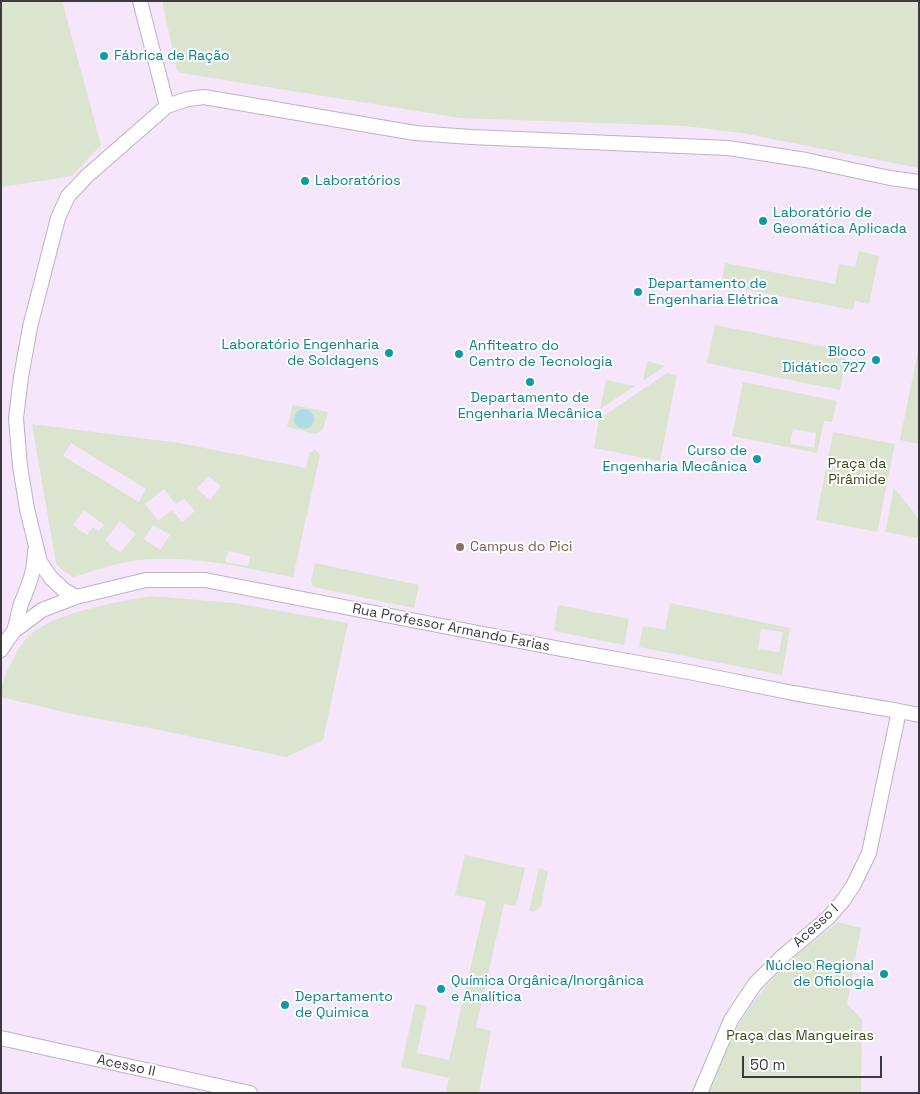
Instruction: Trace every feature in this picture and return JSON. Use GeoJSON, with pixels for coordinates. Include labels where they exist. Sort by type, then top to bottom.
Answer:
{"type":"FeatureCollection","features":[{"type":"Feature","properties":{"kind":"street"},"geometry":{"type":"LineString","coordinates":[[140,1],[167,106]]}},
{"type":"Feature","properties":{"kind":"street"},"geometry":{"type":"LineString","coordinates":[[76,596],[64,590],[51,578],[40,562],[26,509],[16,418],[30,327],[58,218],[68,196],[87,176],[167,106],[188,99],[204,97],[415,133],[728,148],[806,160],[890,178],[919,182]]}},
{"type":"Feature","properties":{"kind":"street"},"geometry":{"type":"LineString","coordinates":[[14,631],[30,584],[34,566],[35,541]]}},
{"type":"Feature","properties":{"kind":"street","name":"Rua Professor Armando Farias"},"geometry":{"type":"LineString","coordinates":[[1,650],[14,631],[42,610],[76,596],[146,580],[205,580],[553,648],[919,715]]}},
{"type":"Feature","properties":{"kind":"street","name":"Acesso I"},"geometry":{"type":"LineString","coordinates":[[700,1093],[731,1020],[755,984],[784,955],[828,918],[842,902],[857,878],[869,854],[900,711]]}},
{"type":"Feature","properties":{"kind":"street","name":"Acesso II"},"geometry":{"type":"LineString","coordinates":[[1,1038],[250,1093]]}},
{"type":"Feature","properties":{"kind":"shaded area","name":"Campus do Pici"},"geometry":{"type":"Polygon","coordinates":[[[1,1],[919,1],[919,1093],[1,1093],[1,1]]]}},
{"type":"Feature","properties":{"kind":"green space"},"geometry":{"type":"Polygon","coordinates":[[[1,1],[62,1],[101,145],[72,176],[1,187],[1,1]]]}},
{"type":"Feature","properties":{"kind":"green space"},"geometry":{"type":"Polygon","coordinates":[[[162,1],[919,1],[919,168],[742,133],[685,126],[460,118],[181,73],[177,70],[162,1]]]}},
{"type":"Feature","properties":{"kind":"green space"},"geometry":{"type":"Polygon","coordinates":[[[859,251],[879,256],[869,304],[855,301],[853,310],[721,285],[725,263],[835,284],[839,264],[855,267],[859,251]]]}},
{"type":"Feature","properties":{"kind":"green space"},"geometry":{"type":"Polygon","coordinates":[[[715,325],[847,351],[840,390],[707,363],[715,325]]]}},
{"type":"Feature","properties":{"kind":"green space"},"geometry":{"type":"Polygon","coordinates":[[[919,346],[919,444],[900,440],[919,346]]]}},
{"type":"Feature","properties":{"kind":"green space"},"geometry":{"type":"Polygon","coordinates":[[[647,361],[665,366],[643,381],[647,361]]]}},
{"type":"Feature","properties":{"kind":"green space"},"geometry":{"type":"Polygon","coordinates":[[[667,373],[677,375],[660,461],[594,448],[599,419],[667,373]]]}},
{"type":"Feature","properties":{"kind":"green space"},"geometry":{"type":"Polygon","coordinates":[[[606,380],[635,386],[600,409],[606,380]]]}},
{"type":"Feature","properties":{"kind":"green space"},"geometry":{"type":"Polygon","coordinates":[[[743,382],[837,401],[832,422],[824,421],[817,453],[732,436],[743,382]],[[793,429],[790,444],[814,448],[816,433],[793,429]]]}},
{"type":"Feature","properties":{"kind":"green space"},"geometry":{"type":"Polygon","coordinates":[[[293,405],[328,412],[323,429],[316,434],[287,427],[293,405]]]}},
{"type":"Feature","properties":{"kind":"green space"},"geometry":{"type":"Polygon","coordinates":[[[32,424],[179,443],[306,468],[309,453],[315,450],[320,455],[293,577],[213,562],[153,559],[125,562],[73,577],[62,570],[56,563],[32,424]],[[71,443],[63,456],[139,502],[146,489],[71,443]],[[208,476],[197,489],[210,500],[221,486],[208,476]],[[164,489],[145,504],[158,521],[172,510],[182,522],[195,511],[184,498],[176,504],[164,489]],[[84,510],[73,525],[87,535],[93,527],[98,531],[104,525],[84,510]],[[120,521],[105,540],[120,553],[136,534],[120,521]],[[153,525],[144,539],[160,550],[170,535],[153,525]],[[228,551],[225,562],[248,566],[250,556],[228,551]]]}},
{"type":"Feature","properties":{"kind":"green space","name":"Praça da Pirâmide"},"geometry":{"type":"Polygon","coordinates":[[[833,432],[895,444],[877,532],[816,520],[833,432]]]}},
{"type":"Feature","properties":{"kind":"green space"},"geometry":{"type":"Polygon","coordinates":[[[894,488],[919,519],[919,538],[885,532],[894,488]]]}},
{"type":"Feature","properties":{"kind":"green space"},"geometry":{"type":"Polygon","coordinates":[[[315,563],[419,585],[414,608],[313,587],[311,581],[315,563]]]}},
{"type":"Feature","properties":{"kind":"green space"},"geometry":{"type":"Polygon","coordinates":[[[151,596],[234,603],[348,623],[323,740],[286,757],[165,731],[67,713],[1,697],[7,672],[21,645],[41,627],[70,614],[87,609],[151,596]]]}},
{"type":"Feature","properties":{"kind":"green space"},"geometry":{"type":"Polygon","coordinates":[[[670,603],[790,628],[782,675],[639,647],[643,626],[665,630],[670,603]],[[761,629],[758,649],[779,652],[783,632],[761,629]]]}},
{"type":"Feature","properties":{"kind":"green space"},"geometry":{"type":"Polygon","coordinates":[[[558,605],[629,619],[624,645],[554,631],[558,605]]]}},
{"type":"Feature","properties":{"kind":"green space"},"geometry":{"type":"Polygon","coordinates":[[[465,855],[525,868],[516,906],[504,904],[476,1027],[491,1031],[479,1093],[446,1093],[449,1078],[401,1067],[415,1004],[427,1006],[417,1053],[449,1060],[486,901],[455,895],[465,855]]]}},
{"type":"Feature","properties":{"kind":"green space"},"geometry":{"type":"Polygon","coordinates":[[[539,868],[548,871],[541,906],[534,912],[529,911],[539,868]]]}},
{"type":"Feature","properties":{"kind":"green space","name":"Praça das Mangueiras"},"geometry":{"type":"Polygon","coordinates":[[[838,922],[861,928],[847,1004],[862,1019],[861,1093],[707,1093],[721,1058],[738,1025],[759,995],[791,960],[838,922]]]}},
{"type":"Feature","properties":{"kind":"water"},"geometry":{"type":"Polygon","coordinates":[[[304,409],[311,412],[314,419],[311,426],[304,429],[297,426],[294,419],[297,412],[304,409]]]}},
{"type":"Feature","properties":{"kind":"place","name":"Fábrica de Ração"},"geometry":{"type":"Point","coordinates":[104,56]}},
{"type":"Feature","properties":{"kind":"place","name":"Laboratórios"},"geometry":{"type":"Point","coordinates":[305,181]}},
{"type":"Feature","properties":{"kind":"place","name":"Laboratório de Geomática Aplicada"},"geometry":{"type":"Point","coordinates":[763,221]}},
{"type":"Feature","properties":{"kind":"place","name":"Departamento de Engenharia Elétrica"},"geometry":{"type":"Point","coordinates":[638,292]}},
{"type":"Feature","properties":{"kind":"place","name":"Laboratório Engenharia de Soldagens"},"geometry":{"type":"Point","coordinates":[389,353]}},
{"type":"Feature","properties":{"kind":"place","name":"Anfiteatro do Centro de Tecnologia"},"geometry":{"type":"Point","coordinates":[459,354]}},
{"type":"Feature","properties":{"kind":"place","name":"Bloco Didático 727"},"geometry":{"type":"Point","coordinates":[876,360]}},
{"type":"Feature","properties":{"kind":"place","name":"Departamento de Engenharia Mecânica"},"geometry":{"type":"Point","coordinates":[530,382]}},
{"type":"Feature","properties":{"kind":"place","name":"Curso de Engenharia Mecânica"},"geometry":{"type":"Point","coordinates":[757,459]}},
{"type":"Feature","properties":{"kind":"place","name":"Campus do Pici"},"geometry":{"type":"Point","coordinates":[460,547]}},
{"type":"Feature","properties":{"kind":"place","name":"Núcleo Regional de Ofiologia"},"geometry":{"type":"Point","coordinates":[884,974]}},
{"type":"Feature","properties":{"kind":"place","name":"Química Orgânica/Inorgânica e Analítica"},"geometry":{"type":"Point","coordinates":[441,989]}},
{"type":"Feature","properties":{"kind":"place","name":"Departamento de Quimica"},"geometry":{"type":"Point","coordinates":[285,1005]}}]}
